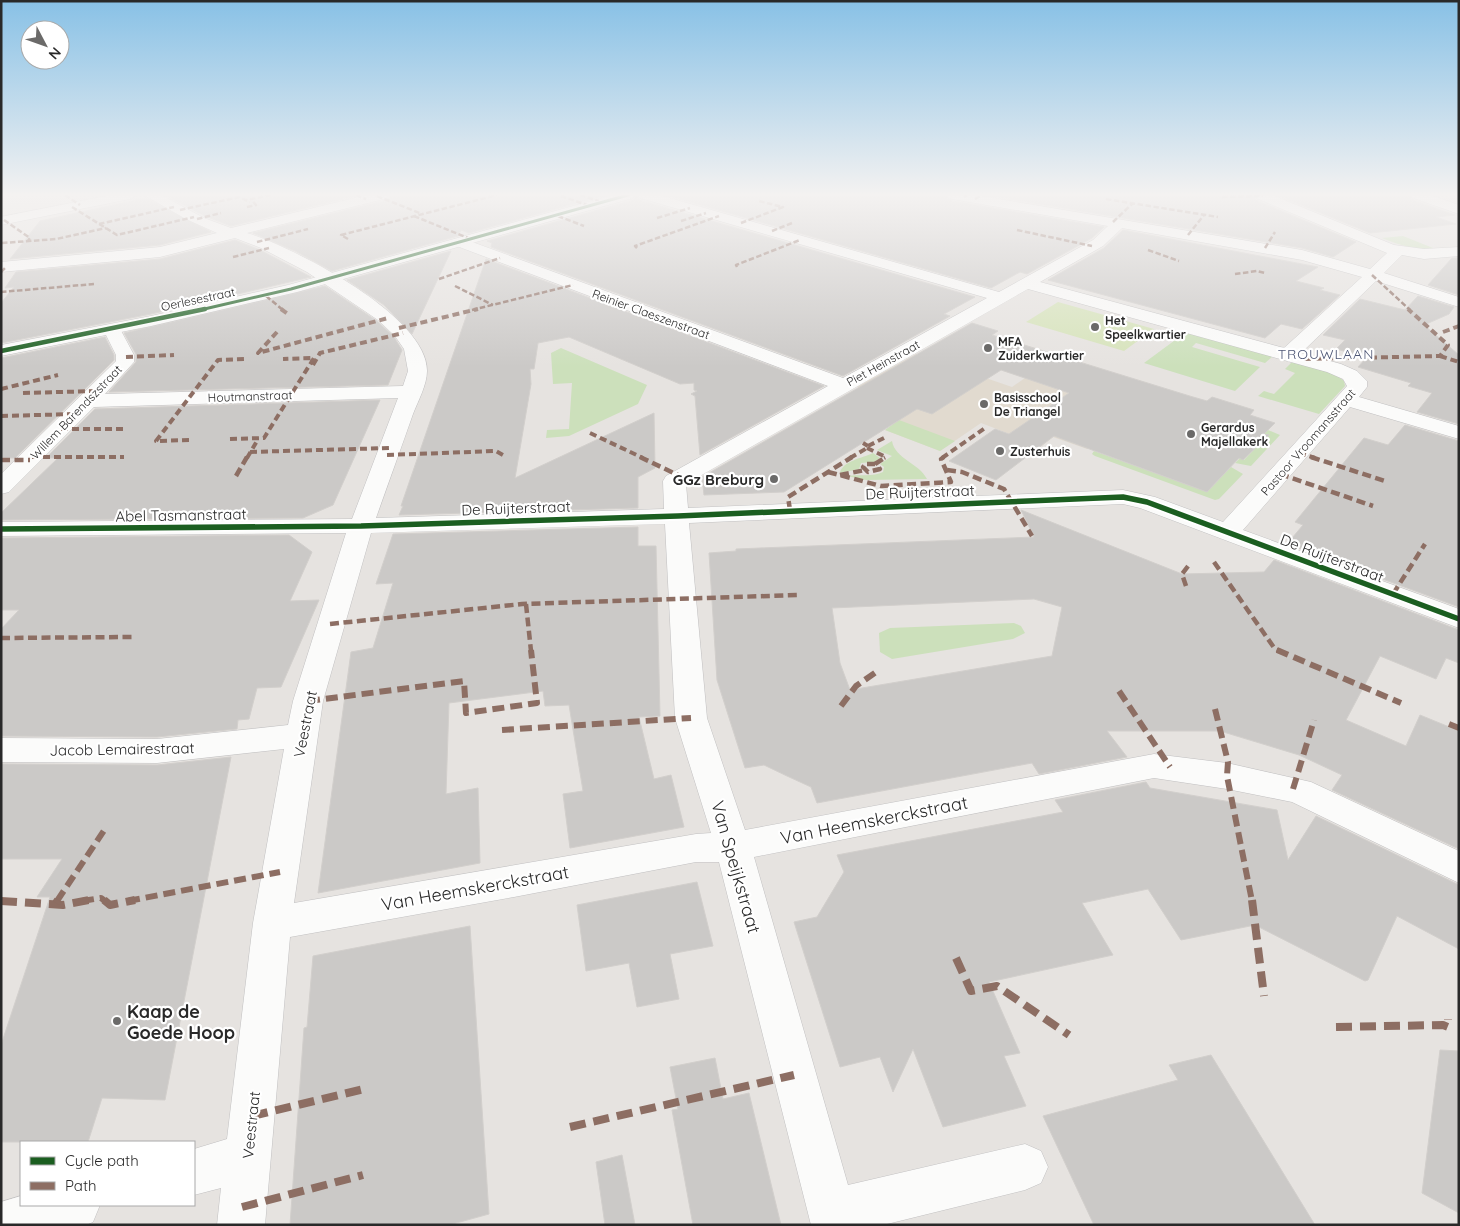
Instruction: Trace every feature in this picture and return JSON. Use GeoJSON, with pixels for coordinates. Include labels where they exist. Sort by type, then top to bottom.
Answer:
{"type":"FeatureCollection","features":[{"type":"Feature","properties":{"kind":"street"},"geometry":{"type":"LineString","coordinates":[[1,267],[155,252]]}},
{"type":"Feature","properties":{"kind":"street","name":"Veestraat"},"geometry":{"type":"LineString","coordinates":[[241,1225],[272,923],[308,701],[361,526],[411,392],[418,366],[412,344],[388,318],[329,279],[277,252]]}},
{"type":"Feature","properties":{"kind":"street","name":"Oerlesestraat"},"geometry":{"type":"LineString","coordinates":[[1,351],[237,302],[329,279],[423,252]]}},
{"type":"Feature","properties":{"kind":"street","name":"Reinier Claeszenstraat"},"geometry":{"type":"LineString","coordinates":[[486,252],[843,385]]}},
{"type":"Feature","properties":{"kind":"street"},"geometry":{"type":"LineString","coordinates":[[842,252],[1000,298]]}},
{"type":"Feature","properties":{"kind":"street","name":"Piet Heinstraat"},"geometry":{"type":"LineString","coordinates":[[678,516],[674,486],[676,479],[1081,252]]}},
{"type":"Feature","properties":{"kind":"street"},"geometry":{"type":"LineString","coordinates":[[1286,252],[1372,275],[1459,302]]}},
{"type":"Feature","properties":{"kind":"street"},"geometry":{"type":"LineString","coordinates":[[1026,283],[1288,355],[1396,252]]}},
{"type":"Feature","properties":{"kind":"street"},"geometry":{"type":"LineString","coordinates":[[1412,252],[1424,254],[1445,252]]}},
{"type":"Feature","properties":{"kind":"street","name":"Willem Barendszstraat"},"geometry":{"type":"LineString","coordinates":[[1,487],[89,401],[126,360],[112,329]]}},
{"type":"Feature","properties":{"kind":"street","name":"Pastoor Vroomansstraat"},"geometry":{"type":"LineString","coordinates":[[1228,532],[1357,387],[1357,381],[1354,377],[1334,368],[1288,355]]}},
{"type":"Feature","properties":{"kind":"street","name":"Houtmanstraat"},"geometry":{"type":"LineString","coordinates":[[89,401],[411,392]]}},
{"type":"Feature","properties":{"kind":"street"},"geometry":{"type":"LineString","coordinates":[[1347,400],[1459,433]]}},
{"type":"Feature","properties":{"kind":"street","name":"De Ruijterstraat"},"geometry":{"type":"LineString","coordinates":[[361,526],[678,516],[1113,497],[1147,502],[1459,619]]}},
{"type":"Feature","properties":{"kind":"street","name":"Van Speijkstraat"},"geometry":{"type":"LineString","coordinates":[[678,516],[691,718],[733,847],[834,1219],[1025,1167]]}},
{"type":"Feature","properties":{"kind":"street","name":"Abel Tasmanstraat"},"geometry":{"type":"LineString","coordinates":[[1,529],[361,526]]}},
{"type":"Feature","properties":{"kind":"street","name":"Jacob Lemairestraat"},"geometry":{"type":"LineString","coordinates":[[1,750],[157,751],[303,735]]}},
{"type":"Feature","properties":{"kind":"street","name":"Van Heemskerckstraat"},"geometry":{"type":"LineString","coordinates":[[272,923],[514,882],[696,848],[733,847],[1127,770],[1159,766],[1299,791],[1459,868]]}},
{"type":"Feature","properties":{"kind":"street"},"geometry":{"type":"LineString","coordinates":[[195,1172],[247,1157]]}},
{"type":"Feature","properties":{"kind":"street"},"geometry":{"type":"LineString","coordinates":[[5,1225],[72,1206]]}},
{"type":"Feature","properties":{"kind":"shaded area","name":"Basisschool De Triangel"},"geometry":{"type":"Polygon","coordinates":[[[916,354],[1012,387],[1025,378],[1079,396],[1123,419],[1087,449],[1053,437],[1042,446],[1018,437],[1028,430],[1019,427],[1010,434],[981,423],[940,451],[885,430],[904,417],[887,398],[857,387],[916,354]]]}},
{"type":"Feature","properties":{"kind":"green space","name":"Het Speelkwartier"},"geometry":{"type":"Polygon","coordinates":[[[1058,302],[1154,329],[1124,351],[1026,322],[1058,302]]]}},
{"type":"Feature","properties":{"kind":"green space"},"geometry":{"type":"Polygon","coordinates":[[[1186,332],[1273,356],[1265,363],[1196,343],[1192,347],[1260,367],[1235,391],[1144,363],[1186,332]]]}},
{"type":"Feature","properties":{"kind":"green space"},"geometry":{"type":"Polygon","coordinates":[[[561,348],[647,385],[638,404],[569,436],[546,438],[547,430],[569,429],[572,383],[553,384],[551,353],[561,348]]]}},
{"type":"Feature","properties":{"kind":"green space"},"geometry":{"type":"Polygon","coordinates":[[[1293,361],[1332,372],[1344,381],[1345,386],[1319,414],[1258,396],[1264,391],[1274,394],[1295,373],[1285,369],[1293,361]]]}},
{"type":"Feature","properties":{"kind":"green space"},"geometry":{"type":"Polygon","coordinates":[[[899,420],[955,441],[940,451],[885,430],[899,420]]]}},
{"type":"Feature","properties":{"kind":"green space"},"geometry":{"type":"Polygon","coordinates":[[[1268,430],[1280,435],[1251,466],[1235,463],[1240,458],[1244,460],[1268,435],[1264,434],[1268,430]]]}},
{"type":"Feature","properties":{"kind":"green space"},"geometry":{"type":"Polygon","coordinates":[[[892,441],[902,457],[919,469],[927,479],[866,480],[847,476],[883,472],[884,467],[880,464],[892,456],[877,450],[892,441]]]}},
{"type":"Feature","properties":{"kind":"green space"},"geometry":{"type":"Polygon","coordinates":[[[1094,451],[1207,492],[1231,467],[1243,474],[1219,499],[1215,500],[1095,456],[1092,454],[1094,451]]]}},
{"type":"Feature","properties":{"kind":"green space"},"geometry":{"type":"Polygon","coordinates":[[[873,453],[880,458],[874,462],[861,463],[859,469],[840,473],[849,463],[873,453]]]}},
{"type":"Feature","properties":{"kind":"green space"},"geometry":{"type":"Polygon","coordinates":[[[1014,623],[1021,626],[1025,633],[1013,639],[892,659],[880,652],[879,633],[890,628],[1014,623]]]}},
{"type":"Feature","properties":{"kind":"building"},"geometry":{"type":"Polygon","coordinates":[[[15,252],[83,252],[10,259],[15,252]]]}},
{"type":"Feature","properties":{"kind":"building"},"geometry":{"type":"Polygon","coordinates":[[[187,252],[264,252],[311,277],[151,314],[1,343],[1,303],[14,287],[5,288],[16,272],[160,259],[187,252]]]}},
{"type":"Feature","properties":{"kind":"building"},"geometry":{"type":"Polygon","coordinates":[[[297,252],[400,252],[332,271],[297,252]]]}},
{"type":"Feature","properties":{"kind":"building"},"geometry":{"type":"Polygon","coordinates":[[[450,252],[412,334],[384,305],[347,280],[450,252]]]}},
{"type":"Feature","properties":{"kind":"building"},"geometry":{"type":"Polygon","coordinates":[[[505,252],[820,252],[975,297],[944,314],[950,316],[843,376],[505,252]]]}},
{"type":"Feature","properties":{"kind":"building"},"geometry":{"type":"Polygon","coordinates":[[[866,252],[1066,252],[1027,274],[1020,272],[991,288],[866,252]]]}},
{"type":"Feature","properties":{"kind":"building"},"geometry":{"type":"Polygon","coordinates":[[[1097,252],[1240,252],[1318,267],[1296,281],[1324,288],[1320,290],[1340,295],[1302,329],[1281,324],[1265,338],[1048,280],[1097,252]]]}},
{"type":"Feature","properties":{"kind":"building"},"geometry":{"type":"Polygon","coordinates":[[[1317,252],[1340,252],[1333,257],[1317,252]]]}},
{"type":"Feature","properties":{"kind":"building"},"geometry":{"type":"Polygon","coordinates":[[[1452,258],[1459,258],[1459,295],[1428,285],[1452,258]]]}},
{"type":"Feature","properties":{"kind":"building"},"geometry":{"type":"Polygon","coordinates":[[[486,259],[824,386],[700,455],[695,396],[691,394],[697,391],[694,390],[694,383],[680,384],[569,337],[538,343],[534,369],[530,369],[531,384],[515,478],[654,413],[655,468],[638,477],[638,508],[399,515],[486,259]]]}},
{"type":"Feature","properties":{"kind":"building"},"geometry":{"type":"Polygon","coordinates":[[[325,286],[377,321],[394,337],[402,350],[388,385],[109,392],[136,362],[136,354],[124,333],[325,286]]]}},
{"type":"Feature","properties":{"kind":"building"},"geometry":{"type":"Polygon","coordinates":[[[1418,296],[1454,307],[1449,314],[1424,325],[1459,355],[1459,424],[1417,412],[1432,393],[1408,386],[1411,383],[1358,367],[1367,357],[1336,349],[1345,340],[1323,335],[1360,299],[1405,310],[1418,296]]]}},
{"type":"Feature","properties":{"kind":"building"},"geometry":{"type":"Polygon","coordinates":[[[972,323],[998,331],[992,335],[1193,397],[1207,401],[1212,397],[1254,410],[1250,415],[1275,423],[1264,434],[1269,435],[1243,460],[1239,458],[1207,492],[1054,436],[996,480],[949,461],[995,429],[1009,434],[1069,393],[1001,370],[932,414],[917,409],[784,492],[704,495],[702,477],[972,323]]]}},
{"type":"Feature","properties":{"kind":"building"},"geometry":{"type":"Polygon","coordinates":[[[105,337],[114,355],[114,360],[15,458],[1,458],[1,358],[105,337]]]}},
{"type":"Feature","properties":{"kind":"building"},"geometry":{"type":"Polygon","coordinates":[[[380,400],[333,505],[303,518],[1,520],[1,513],[58,458],[46,458],[95,409],[380,400]]]}},
{"type":"Feature","properties":{"kind":"building"},"geometry":{"type":"Polygon","coordinates":[[[1405,425],[1459,441],[1459,607],[1287,544],[1303,525],[1295,522],[1364,438],[1388,445],[1405,425]]]}},
{"type":"Feature","properties":{"kind":"building"},"geometry":{"type":"Polygon","coordinates":[[[1021,510],[1182,574],[1264,572],[1274,560],[1459,630],[1459,663],[1446,658],[1436,679],[1380,656],[1346,720],[1406,746],[1420,715],[1459,731],[1459,849],[1332,790],[1342,775],[1299,755],[1220,731],[1107,731],[1127,757],[1039,774],[1032,763],[817,803],[811,787],[764,765],[745,768],[717,680],[709,553],[736,551],[736,549],[1034,537],[1021,510]],[[1034,599],[832,608],[840,663],[850,690],[1052,656],[1062,607],[1034,599]]]}},
{"type":"Feature","properties":{"kind":"building"},"geometry":{"type":"Polygon","coordinates":[[[638,527],[638,546],[656,546],[660,716],[639,717],[654,779],[671,775],[684,827],[570,848],[563,794],[583,791],[569,705],[545,706],[543,691],[449,703],[446,794],[478,788],[480,863],[318,893],[351,652],[373,648],[393,583],[376,584],[393,534],[638,527]]]}},
{"type":"Feature","properties":{"kind":"building"},"geometry":{"type":"Polygon","coordinates":[[[289,535],[312,552],[290,601],[319,600],[281,687],[257,688],[249,719],[238,720],[237,729],[157,737],[1,736],[1,629],[19,610],[1,610],[1,538],[289,535]]]}},
{"type":"Feature","properties":{"kind":"building"},"geometry":{"type":"Polygon","coordinates":[[[231,757],[165,1100],[102,1098],[88,1141],[1,1142],[1,1045],[50,897],[37,897],[62,859],[1,859],[1,764],[157,765],[231,757]]]}},
{"type":"Feature","properties":{"kind":"building"},"geometry":{"type":"Polygon","coordinates":[[[1146,782],[1150,788],[1277,810],[1288,860],[1316,816],[1459,885],[1459,949],[1397,916],[1368,980],[1365,981],[1255,925],[1181,940],[1148,889],[1082,903],[1113,955],[989,982],[1020,1053],[1004,1056],[1026,1106],[943,1127],[913,1049],[893,1092],[880,1057],[840,1067],[794,922],[817,917],[844,872],[837,855],[1063,812],[1055,800],[1146,782]]]}},
{"type":"Feature","properties":{"kind":"building"},"geometry":{"type":"Polygon","coordinates":[[[697,882],[713,946],[670,954],[679,999],[637,1007],[629,963],[586,971],[577,905],[697,882]]]}},
{"type":"Feature","properties":{"kind":"building"},"geometry":{"type":"Polygon","coordinates":[[[470,926],[489,1214],[449,1225],[290,1225],[304,1028],[307,1027],[313,956],[470,926]]]}},
{"type":"Feature","properties":{"kind":"building"},"geometry":{"type":"Polygon","coordinates":[[[1440,1050],[1459,1051],[1459,1213],[1422,1193],[1440,1050]]]}},
{"type":"Feature","properties":{"kind":"building"},"geometry":{"type":"Polygon","coordinates":[[[1211,1055],[1315,1225],[1094,1225],[1043,1116],[1178,1080],[1169,1065],[1211,1055]]]}},
{"type":"Feature","properties":{"kind":"building"},"geometry":{"type":"Polygon","coordinates":[[[715,1058],[723,1099],[749,1093],[781,1225],[693,1225],[672,1110],[678,1109],[670,1067],[715,1058]]]}},
{"type":"Feature","properties":{"kind":"building"},"geometry":{"type":"Polygon","coordinates":[[[622,1155],[635,1225],[605,1225],[596,1162],[622,1155]]]}},
{"type":"Feature","properties":{"kind":"marked path"},"geometry":{"type":"LineString","coordinates":[[233,257],[252,252]]}},
{"type":"Feature","properties":{"kind":"marked path"},"geometry":{"type":"LineString","coordinates":[[737,267],[736,265],[769,252]]}},
{"type":"Feature","properties":{"kind":"marked path"},"geometry":{"type":"LineString","coordinates":[[1156,252],[1179,261]]}},
{"type":"Feature","properties":{"kind":"marked path"},"geometry":{"type":"LineString","coordinates":[[439,279],[500,258]]}},
{"type":"Feature","properties":{"kind":"marked path"},"geometry":{"type":"LineString","coordinates":[[1,272],[6,267]]}},
{"type":"Feature","properties":{"kind":"marked path"},"geometry":{"type":"LineString","coordinates":[[1235,274],[1257,271],[1265,273]]}},
{"type":"Feature","properties":{"kind":"marked path"},"geometry":{"type":"LineString","coordinates":[[1304,359],[1440,356],[1448,345],[1372,275]]}},
{"type":"Feature","properties":{"kind":"marked path"},"geometry":{"type":"LineString","coordinates":[[1,292],[94,284]]}},
{"type":"Feature","properties":{"kind":"marked path"},"geometry":{"type":"LineString","coordinates":[[399,328],[573,285]]}},
{"type":"Feature","properties":{"kind":"marked path"},"geometry":{"type":"LineString","coordinates":[[455,286],[493,305]]}},
{"type":"Feature","properties":{"kind":"marked path"},"geometry":{"type":"LineString","coordinates":[[266,296],[288,314]]}},
{"type":"Feature","properties":{"kind":"marked path"},"geometry":{"type":"LineString","coordinates":[[277,332],[258,353],[388,318]]}},
{"type":"Feature","properties":{"kind":"marked path"},"geometry":{"type":"LineString","coordinates":[[1443,332],[1459,326]]}},
{"type":"Feature","properties":{"kind":"marked path"},"geometry":{"type":"LineString","coordinates":[[313,365],[320,353],[403,333]]}},
{"type":"Feature","properties":{"kind":"marked path"},"geometry":{"type":"LineString","coordinates":[[126,357],[174,355]]}},
{"type":"Feature","properties":{"kind":"marked path"},"geometry":{"type":"LineString","coordinates":[[1440,356],[1459,362]]}},
{"type":"Feature","properties":{"kind":"marked path"},"geometry":{"type":"LineString","coordinates":[[230,439],[264,438],[314,358],[283,359]]}},
{"type":"Feature","properties":{"kind":"marked path"},"geometry":{"type":"LineString","coordinates":[[189,440],[156,441],[218,360],[247,359]]}},
{"type":"Feature","properties":{"kind":"marked path"},"geometry":{"type":"LineString","coordinates":[[1,389],[58,375]]}},
{"type":"Feature","properties":{"kind":"marked path"},"geometry":{"type":"LineString","coordinates":[[23,393],[98,391]]}},
{"type":"Feature","properties":{"kind":"marked path"},"geometry":{"type":"LineString","coordinates":[[1,416],[76,414]]}},
{"type":"Feature","properties":{"kind":"marked path"},"geometry":{"type":"LineString","coordinates":[[828,472],[881,486],[951,482],[941,459],[985,428]]}},
{"type":"Feature","properties":{"kind":"marked path"},"geometry":{"type":"LineString","coordinates":[[61,429],[125,429]]}},
{"type":"Feature","properties":{"kind":"marked path"},"geometry":{"type":"LineString","coordinates":[[590,433],[680,476]]}},
{"type":"Feature","properties":{"kind":"marked path"},"geometry":{"type":"LineString","coordinates":[[868,446],[884,438]]}},
{"type":"Feature","properties":{"kind":"marked path"},"geometry":{"type":"LineString","coordinates":[[236,476],[257,441]]}},
{"type":"Feature","properties":{"kind":"marked path"},"geometry":{"type":"LineString","coordinates":[[790,510],[788,497],[867,448],[868,446],[863,443]]}},
{"type":"Feature","properties":{"kind":"marked path"},"geometry":{"type":"LineString","coordinates":[[250,452],[389,448]]}},
{"type":"Feature","properties":{"kind":"marked path"},"geometry":{"type":"LineString","coordinates":[[867,448],[886,457],[875,464]]}},
{"type":"Feature","properties":{"kind":"marked path"},"geometry":{"type":"LineString","coordinates":[[387,455],[496,451],[503,455]]}},
{"type":"Feature","properties":{"kind":"marked path"},"geometry":{"type":"LineString","coordinates":[[1299,453],[1388,482]]}},
{"type":"Feature","properties":{"kind":"marked path"},"geometry":{"type":"LineString","coordinates":[[32,457],[124,457]]}},
{"type":"Feature","properties":{"kind":"marked path"},"geometry":{"type":"LineString","coordinates":[[1,460],[30,460]]}},
{"type":"Feature","properties":{"kind":"marked path"},"geometry":{"type":"LineString","coordinates":[[867,464],[875,464],[880,469],[876,472],[868,472],[863,467],[867,464]]}},
{"type":"Feature","properties":{"kind":"marked path"},"geometry":{"type":"LineString","coordinates":[[840,475],[865,470]]}},
{"type":"Feature","properties":{"kind":"marked path"},"geometry":{"type":"LineString","coordinates":[[947,470],[962,472],[1004,489],[1032,536]]}},
{"type":"Feature","properties":{"kind":"marked path"},"geometry":{"type":"LineString","coordinates":[[1280,474],[1373,506]]}},
{"type":"Feature","properties":{"kind":"marked path"},"geometry":{"type":"LineString","coordinates":[[1393,594],[1425,544]]}},
{"type":"Feature","properties":{"kind":"marked path"},"geometry":{"type":"LineString","coordinates":[[1214,562],[1275,649],[1401,703]]}},
{"type":"Feature","properties":{"kind":"marked path"},"geometry":{"type":"LineString","coordinates":[[1186,586],[1182,574],[1189,565]]}},
{"type":"Feature","properties":{"kind":"marked path"},"geometry":{"type":"LineString","coordinates":[[330,624],[522,604],[797,595]]}},
{"type":"Feature","properties":{"kind":"marked path"},"geometry":{"type":"LineString","coordinates":[[308,701],[464,681],[466,713],[537,703],[526,604]]}},
{"type":"Feature","properties":{"kind":"marked path"},"geometry":{"type":"LineString","coordinates":[[1,638],[132,637]]}},
{"type":"Feature","properties":{"kind":"marked path"},"geometry":{"type":"LineString","coordinates":[[841,706],[856,686],[879,670]]}},
{"type":"Feature","properties":{"kind":"marked path"},"geometry":{"type":"LineString","coordinates":[[1119,691],[1170,767]]}},
{"type":"Feature","properties":{"kind":"marked path"},"geometry":{"type":"LineString","coordinates":[[1215,709],[1228,762],[1227,776],[1250,887],[1264,996]]}},
{"type":"Feature","properties":{"kind":"marked path"},"geometry":{"type":"LineString","coordinates":[[502,730],[691,718]]}},
{"type":"Feature","properties":{"kind":"marked path"},"geometry":{"type":"LineString","coordinates":[[1293,789],[1314,720]]}},
{"type":"Feature","properties":{"kind":"marked path"},"geometry":{"type":"LineString","coordinates":[[1449,724],[1459,728]]}},
{"type":"Feature","properties":{"kind":"marked path"},"geometry":{"type":"LineString","coordinates":[[56,903],[105,829]]}},
{"type":"Feature","properties":{"kind":"marked path"},"geometry":{"type":"LineString","coordinates":[[1,901],[56,903],[63,905],[101,898],[110,905],[280,872]]}},
{"type":"Feature","properties":{"kind":"marked path"},"geometry":{"type":"LineString","coordinates":[[956,958],[971,991],[997,986],[1069,1035]]}},
{"type":"Feature","properties":{"kind":"marked path"},"geometry":{"type":"LineString","coordinates":[[1336,1027],[1443,1025],[1448,1027],[1448,1019]]}},
{"type":"Feature","properties":{"kind":"marked path"},"geometry":{"type":"LineString","coordinates":[[570,1127],[794,1075]]}},
{"type":"Feature","properties":{"kind":"marked path"},"geometry":{"type":"LineString","coordinates":[[252,1116],[364,1089]]}},
{"type":"Feature","properties":{"kind":"marked path"},"geometry":{"type":"LineString","coordinates":[[242,1207],[363,1175]]}},
{"type":"Feature","properties":{"kind":"cycle path"},"geometry":{"type":"LineString","coordinates":[[1,351],[151,321],[291,289],[423,252]]}},
{"type":"Feature","properties":{"kind":"cycle path"},"geometry":{"type":"LineString","coordinates":[[1,529],[361,526],[678,516],[1123,497],[1147,502],[1459,619]]}},
{"type":"Feature","properties":{"kind":"place","name":"Het Speelkwartier"},"geometry":{"type":"Point","coordinates":[1095,327]}},
{"type":"Feature","properties":{"kind":"place","name":"MFA Zuiderkwartier"},"geometry":{"type":"Point","coordinates":[988,348]}},
{"type":"Feature","properties":{"kind":"place","name":"Basisschool De Triangel"},"geometry":{"type":"Point","coordinates":[984,404]}},
{"type":"Feature","properties":{"kind":"place","name":"Gerardus Majellakerk"},"geometry":{"type":"Point","coordinates":[1191,434]}},
{"type":"Feature","properties":{"kind":"place","name":"Zusterhuis"},"geometry":{"type":"Point","coordinates":[1000,451]}},
{"type":"Feature","properties":{"kind":"place","name":"GGz Breburg"},"geometry":{"type":"Point","coordinates":[774,479]}},
{"type":"Feature","properties":{"kind":"place","name":"Kaap de Goede Hoop"},"geometry":{"type":"Point","coordinates":[117,1021]}},
{"type":"Feature","properties":{"kind":"district","name":"TROUWLAAN"},"geometry":{"type":"Point","coordinates":[1326,354]}}]}
